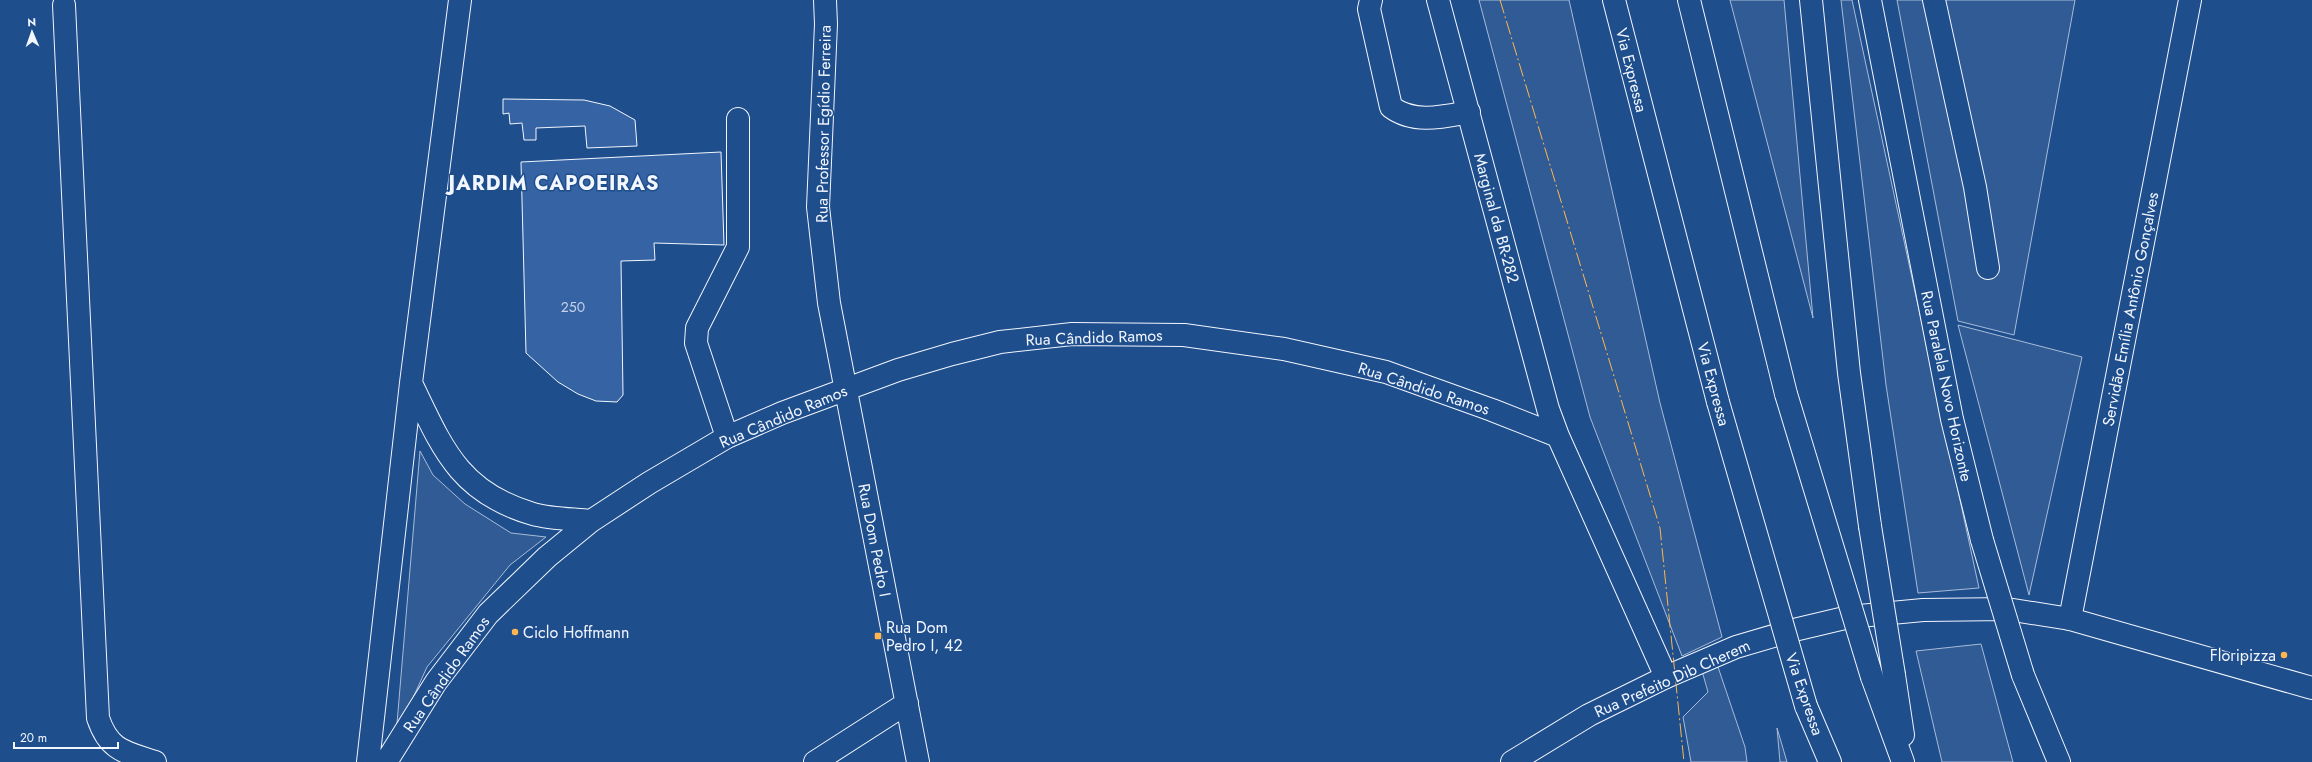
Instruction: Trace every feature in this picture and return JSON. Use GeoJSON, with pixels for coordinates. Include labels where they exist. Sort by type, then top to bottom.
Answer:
{"type":"FeatureCollection","features":[{"type":"Feature","properties":{"kind":"main road"},"geometry":{"type":"LineString","coordinates":[[368,762],[410,383],[460,0]]}},
{"type":"Feature","properties":{"kind":"main road","name":"Rua Professor Egídio Ferreira"},"geometry":{"type":"LineString","coordinates":[[825,0],[826,24],[818,207],[829,303],[847,389]]}},
{"type":"Feature","properties":{"kind":"main road"},"geometry":{"type":"LineString","coordinates":[[1371,0],[1369,9],[1391,107],[1402,115],[1410,117],[1442,117],[1469,112]]}},
{"type":"Feature","properties":{"kind":"main road","name":"Marginal da BR-282"},"geometry":{"type":"LineString","coordinates":[[1438,0],[1546,401],[1558,436]]}},
{"type":"Feature","properties":{"kind":"main road","name":"Via Expressa"},"geometry":{"type":"LineString","coordinates":[[1614,0],[1718,402],[1806,706],[1830,762]]}},
{"type":"Feature","properties":{"kind":"main road"},"geometry":{"type":"LineString","coordinates":[[1689,0],[1786,394],[1872,677],[1903,762]]}},
{"type":"Feature","properties":{"kind":"main road"},"geometry":{"type":"LineString","coordinates":[[1811,0],[1849,373],[1870,526],[1908,762]]}},
{"type":"Feature","properties":{"kind":"main road","name":"Rua Paralela Novo Horizonte"},"geometry":{"type":"LineString","coordinates":[[1870,0],[1952,419],[1982,540],[2023,675],[2058,762]]}},
{"type":"Feature","properties":{"kind":"main road"},"geometry":{"type":"LineString","coordinates":[[1934,0],[1975,187],[1988,268]]}},
{"type":"Feature","properties":{"kind":"main road","name":"Servidão Emília Antônio Gonçalves"},"geometry":{"type":"LineString","coordinates":[[2070,619],[2190,0]]}},
{"type":"Feature","properties":{"kind":"main road"},"geometry":{"type":"LineString","coordinates":[[64,5],[98,718],[103,734],[120,751],[155,762]]}},
{"type":"Feature","properties":{"kind":"main road"},"geometry":{"type":"LineString","coordinates":[[727,437],[696,343],[697,328],[738,247],[738,119]]}},
{"type":"Feature","properties":{"kind":"main road","name":"Rua Cândido Ramos"},"geometry":{"type":"LineString","coordinates":[[386,762],[436,682],[488,614],[590,521],[649,483],[727,437],[782,413],[898,370],[1000,342],[1072,334],[1184,335],[1284,349],[1386,372],[1492,410],[1558,436]]}},
{"type":"Feature","properties":{"kind":"main road"},"geometry":{"type":"LineString","coordinates":[[410,383],[443,450],[472,484],[500,501],[534,514],[590,521]]}},
{"type":"Feature","properties":{"kind":"main road","name":"Rua Dom Pedro I"},"geometry":{"type":"LineString","coordinates":[[847,389],[918,762]]}},
{"type":"Feature","properties":{"kind":"main road"},"geometry":{"type":"LineString","coordinates":[[1558,436],[1666,678]]}},
{"type":"Feature","properties":{"kind":"main road","name":"Rua Prefeito Dib Cherem"},"geometry":{"type":"LineString","coordinates":[[1512,762],[1589,715],[1666,678],[1736,647],[1794,630],[1849,617],[1923,610],[2008,610],[2070,619],[2312,688]]}},
{"type":"Feature","properties":{"kind":"main road"},"geometry":{"type":"LineString","coordinates":[[815,762],[907,703]]}},
{"type":"Feature","properties":{"kind":"shaded area"},"geometry":{"type":"Polygon","coordinates":[[[1479,0],[1569,0],[1660,403],[1722,637],[1682,656],[1590,417],[1479,0]]]}},
{"type":"Feature","properties":{"kind":"shaded area"},"geometry":{"type":"Polygon","coordinates":[[[1730,0],[1784,0],[1813,318],[1730,0]]]}},
{"type":"Feature","properties":{"kind":"shaded area"},"geometry":{"type":"Polygon","coordinates":[[[1841,0],[1852,0],[1979,588],[1918,593],[1886,385],[1841,0]]]}},
{"type":"Feature","properties":{"kind":"shaded area"},"geometry":{"type":"Polygon","coordinates":[[[1897,0],[2075,0],[2014,335],[1958,321],[1897,0]]]}},
{"type":"Feature","properties":{"kind":"shaded area"},"geometry":{"type":"Polygon","coordinates":[[[1958,325],[2082,357],[2029,595],[1958,325]]]}},
{"type":"Feature","properties":{"kind":"shaded area"},"geometry":{"type":"Polygon","coordinates":[[[420,451],[433,475],[465,504],[511,533],[546,537],[510,565],[427,667],[396,735],[420,451]]]}},
{"type":"Feature","properties":{"kind":"shaded area"},"geometry":{"type":"Polygon","coordinates":[[[1981,644],[2013,762],[1942,762],[1916,651],[1981,644]]]}},
{"type":"Feature","properties":{"kind":"shaded area"},"geometry":{"type":"Polygon","coordinates":[[[1717,664],[1745,747],[1747,762],[1691,762],[1683,717],[1708,692],[1702,671],[1717,664]]]}},
{"type":"Feature","properties":{"kind":"shaded area"},"geometry":{"type":"Polygon","coordinates":[[[1777,728],[1787,762],[1780,762],[1777,728]]]}},
{"type":"Feature","properties":{"kind":"building"},"geometry":{"type":"Polygon","coordinates":[[[503,99],[584,100],[610,106],[635,120],[637,146],[587,148],[585,126],[536,128],[536,140],[524,140],[522,123],[510,124],[509,113],[503,114],[503,99]]]}},
{"type":"Feature","properties":{"kind":"building"},"geometry":{"type":"Polygon","coordinates":[[[721,152],[724,245],[654,243],[655,260],[621,261],[623,395],[617,402],[596,401],[578,394],[558,382],[526,353],[521,162],[721,152]]]}},
{"type":"Feature","properties":{"kind":"power"},"geometry":{"type":"LineString","coordinates":[[1500,0],[1660,528],[1684,762]]}},
{"type":"Feature","properties":{"kind":"place","name":"Ciclo Hoffmann"},"geometry":{"type":"Point","coordinates":[515,632]}},
{"type":"Feature","properties":{"kind":"place","name":"Rua Dom Pedro I, 42"},"geometry":{"type":"Point","coordinates":[878,636]}},
{"type":"Feature","properties":{"kind":"place","name":"Floripizza"},"geometry":{"type":"Point","coordinates":[2284,655]}},
{"type":"Feature","properties":{"kind":"district","name":"JARDIM CAPOEIRAS"},"geometry":{"type":"Point","coordinates":[554,183]}}]}
